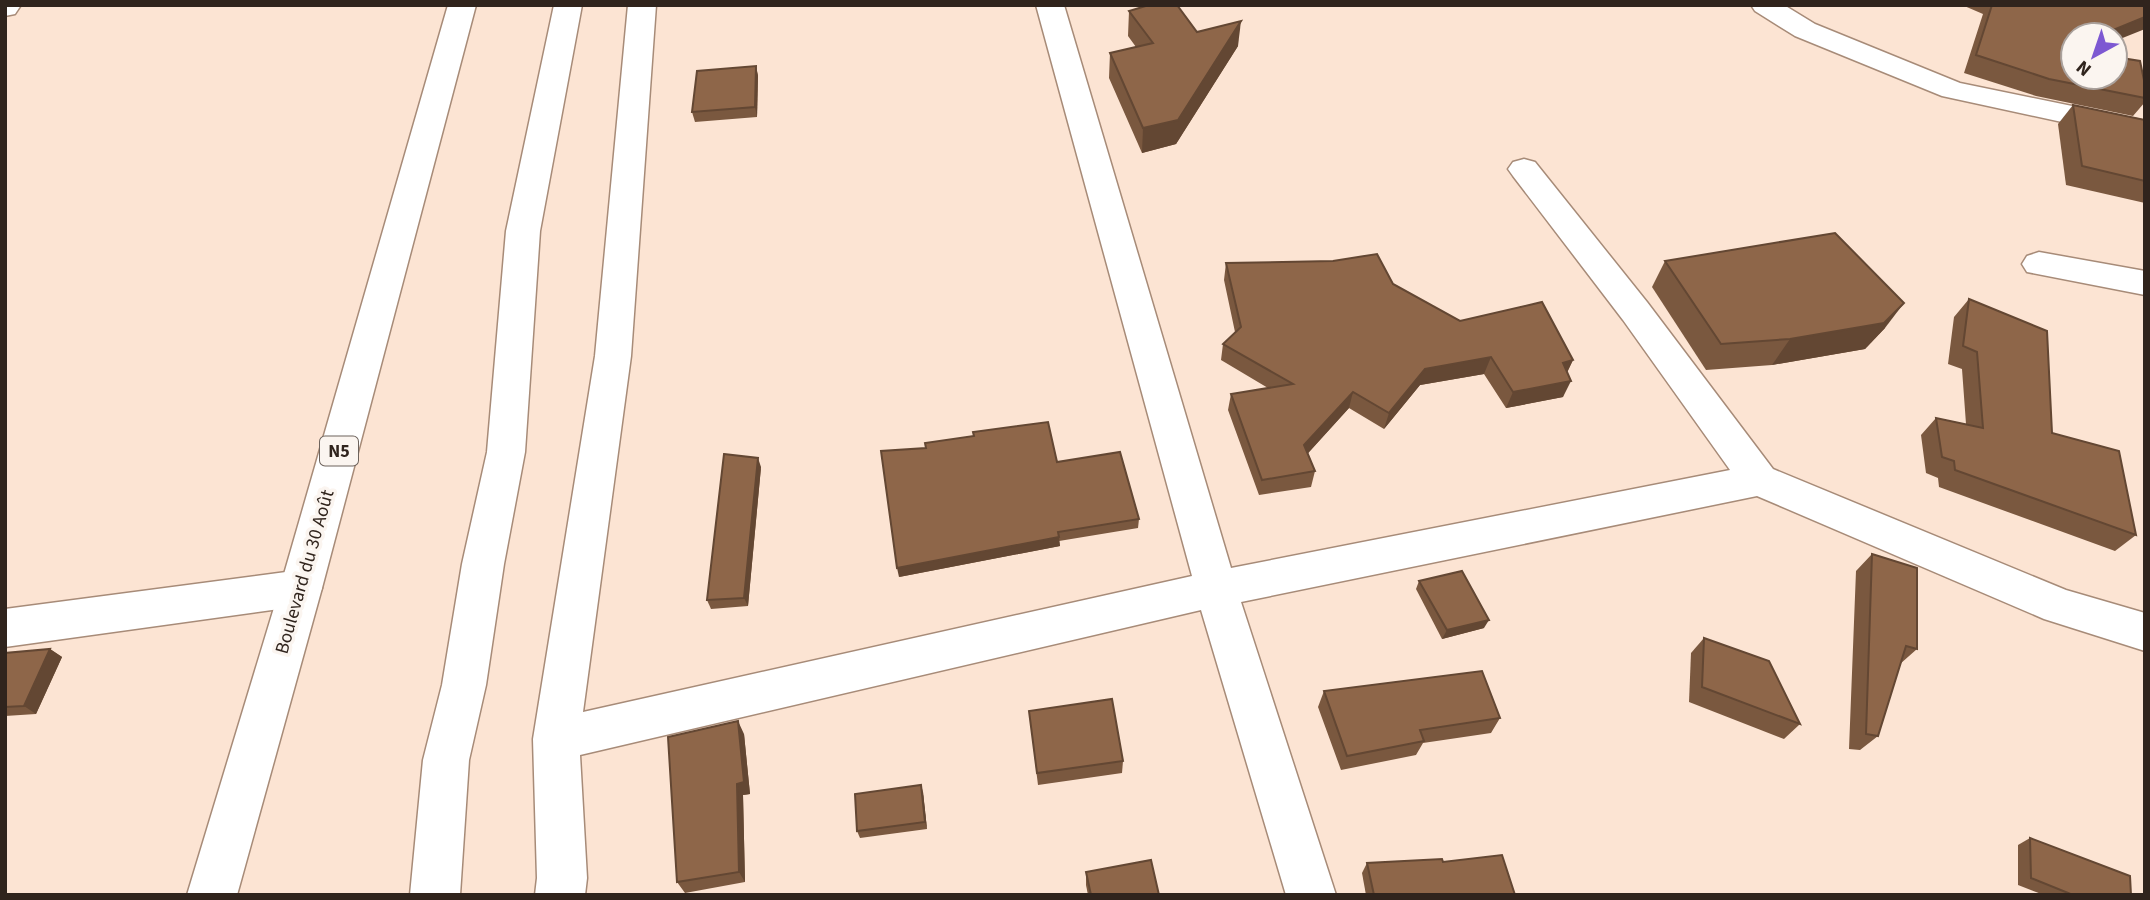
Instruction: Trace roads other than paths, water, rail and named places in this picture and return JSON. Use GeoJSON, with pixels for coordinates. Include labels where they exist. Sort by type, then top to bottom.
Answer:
{"type":"FeatureCollection","features":[{"type":"Feature","properties":{"kind":"main road","name":"Boulevard du 30 Août"},"geometry":{"type":"LineString","coordinates":[[212,895],[301,588],[462,5]]}},
{"type":"Feature","properties":{"kind":"main road"},"geometry":{"type":"LineString","coordinates":[[435,895],[446,760],[464,685],[483,564],[506,452],[523,231],[568,5]]}},
{"type":"Feature","properties":{"kind":"main road"},"geometry":{"type":"LineString","coordinates":[[560,895],[562,877],[556,739],[613,356],[642,5]]}},
{"type":"Feature","properties":{"kind":"main road"},"geometry":{"type":"LineString","coordinates":[[1050,5],[1216,589],[1311,895]]}},
{"type":"Feature","properties":{"kind":"main road"},"geometry":{"type":"LineString","coordinates":[[1765,5],[1805,30],[1952,90],[2145,131]]}},
{"type":"Feature","properties":{"kind":"main road"},"geometry":{"type":"LineString","coordinates":[[1524,169],[1635,311],[1759,480],[2059,606],[2145,632]]}},
{"type":"Feature","properties":{"kind":"main road"},"geometry":{"type":"LineString","coordinates":[[2039,264],[2145,283]]}},
{"type":"Feature","properties":{"kind":"main road"},"geometry":{"type":"LineString","coordinates":[[556,739],[1216,589],[1759,480]]}},
{"type":"Feature","properties":{"kind":"main road"},"geometry":{"type":"LineString","coordinates":[[5,628],[301,588]]}}]}
